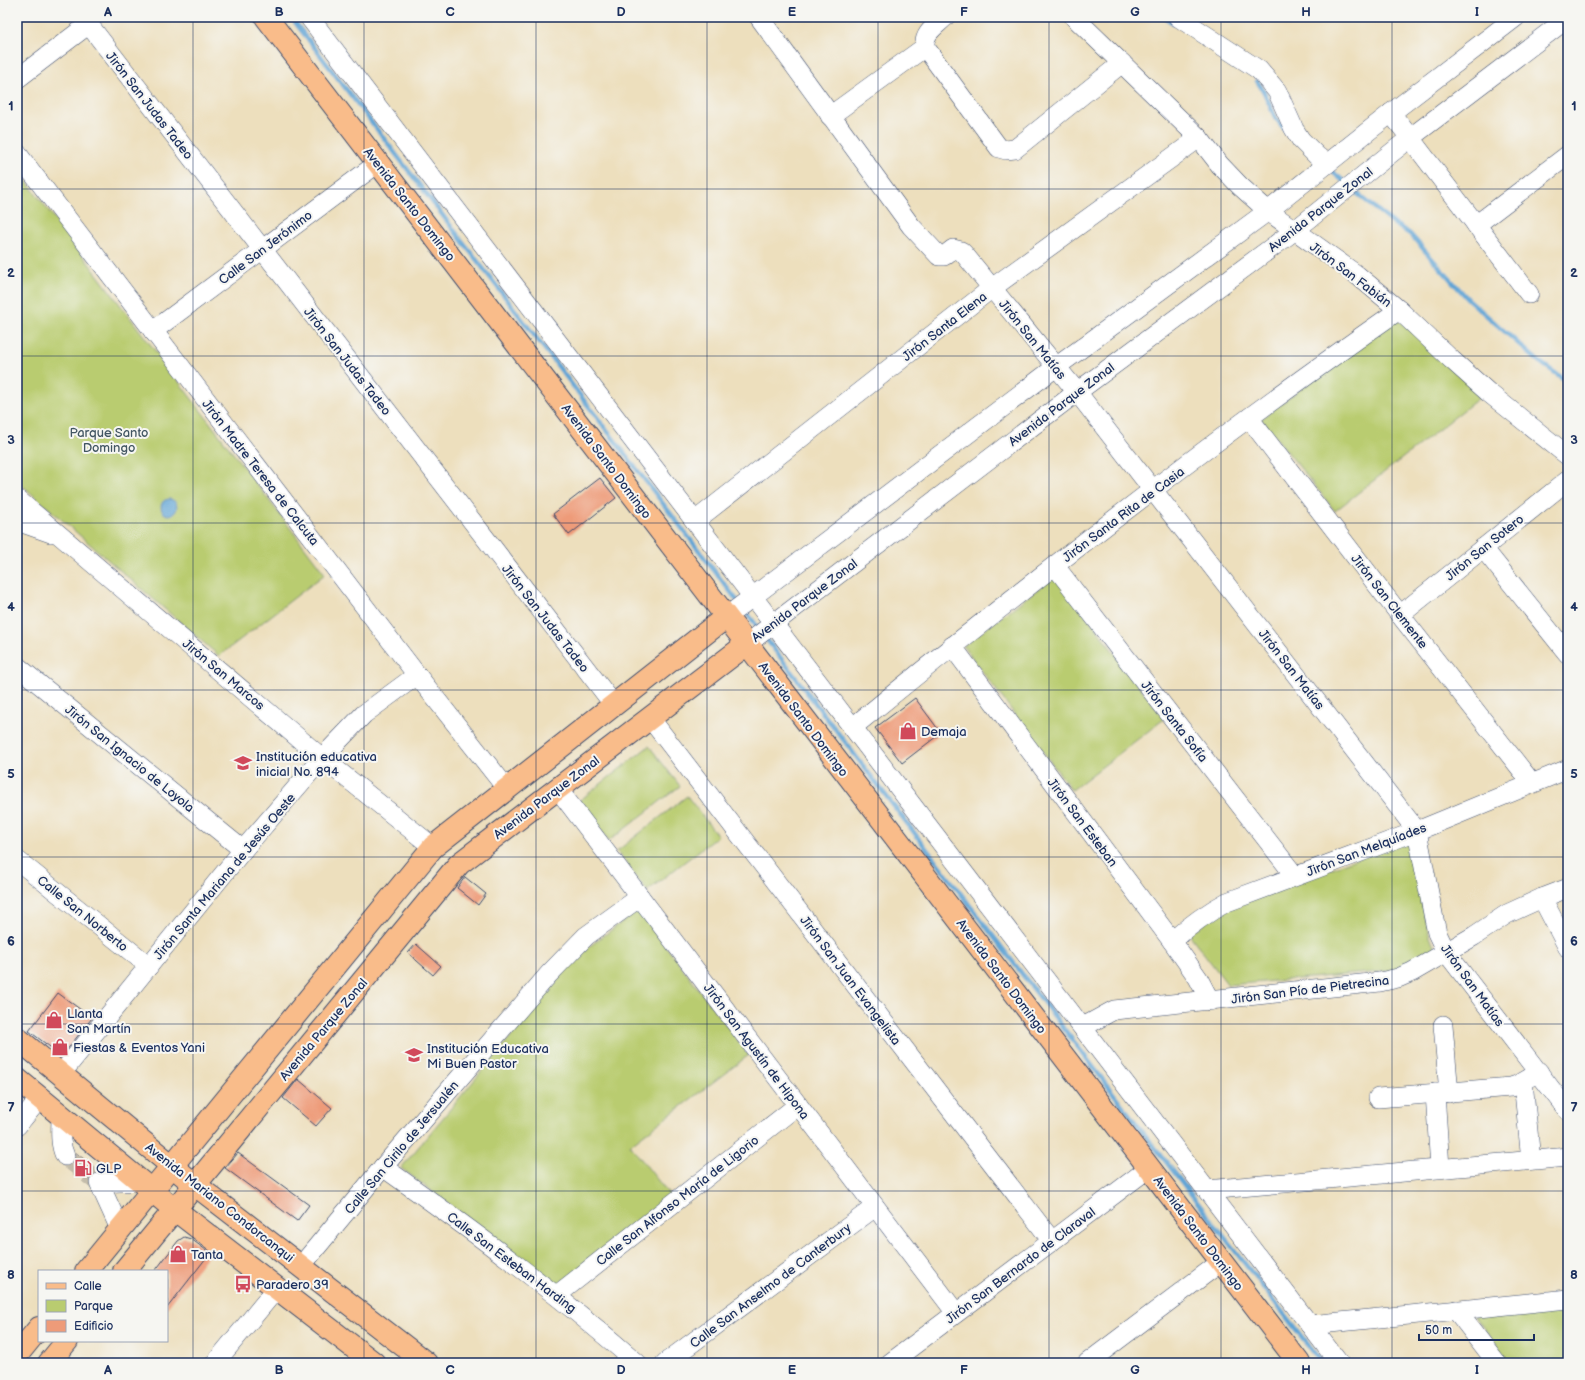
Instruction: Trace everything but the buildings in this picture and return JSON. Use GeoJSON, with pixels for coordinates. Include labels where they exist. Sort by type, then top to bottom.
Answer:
{"type":"FeatureCollection","features":[{"type":"Feature","properties":{"kind":"main road","name":"Avenida Santo Domingo"},"geometry":{"type":"LineString","coordinates":[[266,17],[1221,1262],[1293,1361]]}},
{"type":"Feature","properties":{"kind":"main road"},"geometry":{"type":"LineString","coordinates":[[87,1270],[120,1229],[147,1186],[172,1165],[433,847],[726,617]]}},
{"type":"Feature","properties":{"kind":"main road","name":"Avenida Parque Zonal"},"geometry":{"type":"LineString","coordinates":[[125,1270],[194,1184],[459,864],[747,644]]}},
{"type":"Feature","properties":{"kind":"main road","name":"Avenida Mariano Condorcanqui"},"geometry":{"type":"LineString","coordinates":[[17,1038],[194,1184],[426,1363]]}},
{"type":"Feature","properties":{"kind":"main road"},"geometry":{"type":"LineString","coordinates":[[17,1079],[174,1209],[372,1362]]}},
{"type":"Feature","properties":{"kind":"main road"},"geometry":{"type":"LineString","coordinates":[[61,1115],[82,1091]]}},
{"type":"Feature","properties":{"kind":"main road"},"geometry":{"type":"LineString","coordinates":[[198,1134],[220,1153]]}},
{"type":"Feature","properties":{"kind":"main road"},"geometry":{"type":"LineString","coordinates":[[17,1355],[38,1329]]}},
{"type":"Feature","properties":{"kind":"main road"},"geometry":{"type":"LineString","coordinates":[[49,1363],[66,1342]]}},
{"type":"Feature","properties":{"kind":"street"},"geometry":{"type":"LineString","coordinates":[[309,17],[1339,1363]]}},
{"type":"Feature","properties":{"kind":"street"},"geometry":{"type":"LineString","coordinates":[[759,17],[830,116],[924,47]]}},
{"type":"Feature","properties":{"kind":"street"},"geometry":{"type":"LineString","coordinates":[[945,17],[926,35],[924,47],[999,148],[1006,150],[1015,149],[1122,63]]}},
{"type":"Feature","properties":{"kind":"street","name":"Jirón San Fabián"},"geometry":{"type":"LineString","coordinates":[[1074,17],[1199,138],[1220,165],[1240,186],[1268,211],[1357,275],[1399,310],[1473,379],[1568,456]]}},
{"type":"Feature","properties":{"kind":"street"},"geometry":{"type":"LineString","coordinates":[[1178,17],[1259,70],[1277,91],[1294,129],[1301,140],[1318,157],[1328,163]]}},
{"type":"Feature","properties":{"kind":"street"},"geometry":{"type":"LineString","coordinates":[[726,617],[1056,367],[1268,211],[1391,113],[1516,17]]}},
{"type":"Feature","properties":{"kind":"street","name":"Avenida Parque Zonal"},"geometry":{"type":"LineString","coordinates":[[747,644],[1077,392],[1294,231],[1410,138],[1568,18]]}},
{"type":"Feature","properties":{"kind":"street"},"geometry":{"type":"LineString","coordinates":[[17,79],[86,21]]}},
{"type":"Feature","properties":{"kind":"street","name":"Jirón San Judas Tadeo"},"geometry":{"type":"LineString","coordinates":[[86,21],[614,705]]}},
{"type":"Feature","properties":{"kind":"street"},"geometry":{"type":"LineString","coordinates":[[1391,113],[1529,294]]}},
{"type":"Feature","properties":{"kind":"street","name":"Jirón San Matías"},"geometry":{"type":"LineString","coordinates":[[830,116],[911,226],[929,247],[938,256],[944,256],[953,249],[961,251],[992,288],[1077,392],[1417,831],[1437,933],[1446,952],[1568,1111]]}},
{"type":"Feature","properties":{"kind":"street","name":"Jirón Santa Elena"},"geometry":{"type":"LineString","coordinates":[[695,521],[992,288],[1199,138]]}},
{"type":"Feature","properties":{"kind":"street","name":"Jirón Madre Teresa de Calcuta"},"geometry":{"type":"LineString","coordinates":[[17,153],[417,675],[507,789]]}},
{"type":"Feature","properties":{"kind":"street"},"geometry":{"type":"LineString","coordinates":[[1476,224],[1568,155]]}},
{"type":"Feature","properties":{"kind":"street","name":"Calle San Jerónimo"},"geometry":{"type":"LineString","coordinates":[[153,331],[378,163]]}},
{"type":"Feature","properties":{"kind":"street","name":"Jirón Santa Rita de Casia"},"geometry":{"type":"LineString","coordinates":[[853,727],[952,646],[1153,490],[1306,375],[1399,310]]}},
{"type":"Feature","properties":{"kind":"street","name":"Jirón San Clemente"},"geometry":{"type":"LineString","coordinates":[[1249,418],[1400,615],[1532,783]]}},
{"type":"Feature","properties":{"kind":"street","name":"Jirón San Sotero"},"geometry":{"type":"LineString","coordinates":[[1400,615],[1568,480]]}},
{"type":"Feature","properties":{"kind":"street","name":"Jirón San Marcos"},"geometry":{"type":"LineString","coordinates":[[17,499],[322,758],[433,847]]}},
{"type":"Feature","properties":{"kind":"street"},"geometry":{"type":"LineString","coordinates":[[17,521],[62,537]]}},
{"type":"Feature","properties":{"kind":"street"},"geometry":{"type":"LineString","coordinates":[[1483,548],[1568,654]]}},
{"type":"Feature","properties":{"kind":"street","name":"Jirón Santa Sofía"},"geometry":{"type":"LineString","coordinates":[[1055,566],[1295,876]]}},
{"type":"Feature","properties":{"kind":"street","name":"Jirón San Esteban"},"geometry":{"type":"LineString","coordinates":[[952,646],[1172,941],[1198,978],[1210,1001]]}},
{"type":"Feature","properties":{"kind":"street","name":"Jirón San Ignacio de Loyola"},"geometry":{"type":"LineString","coordinates":[[17,666],[243,850]]}},
{"type":"Feature","properties":{"kind":"street","name":"Jirón Santa Mariana de Jesús Oeste"},"geometry":{"type":"LineString","coordinates":[[61,1074],[243,850],[322,758],[364,714],[417,675]]}},
{"type":"Feature","properties":{"kind":"street","name":"Jirón San Juan Evangelista"},"geometry":{"type":"LineString","coordinates":[[650,718],[1052,1241]]}},
{"type":"Feature","properties":{"kind":"street","name":"Jirón San Melquíades"},"geometry":{"type":"LineString","coordinates":[[1172,941],[1194,922],[1221,905],[1417,831],[1568,769]]}},
{"type":"Feature","properties":{"kind":"street","name":"Jirón San Agustín de Hipona"},"geometry":{"type":"LineString","coordinates":[[558,789],[956,1313]]}},
{"type":"Feature","properties":{"kind":"street","name":"Calle San Norberto"},"geometry":{"type":"LineString","coordinates":[[17,860],[149,966]]}},
{"type":"Feature","properties":{"kind":"street","name":"Jirón San Pío de Pietrecina"},"geometry":{"type":"LineString","coordinates":[[1083,1027],[1114,1010],[1380,982],[1398,978],[1412,972],[1474,936],[1507,914],[1568,888]]}},
{"type":"Feature","properties":{"kind":"street","name":"Calle San Cirilo de Jersualén"},"geometry":{"type":"LineString","coordinates":[[301,1266],[383,1167],[570,952],[586,936],[640,897]]}},
{"type":"Feature","properties":{"kind":"street"},"geometry":{"type":"LineString","coordinates":[[1542,898],[1568,948]]}},
{"type":"Feature","properties":{"kind":"street"},"geometry":{"type":"LineString","coordinates":[[1440,1168],[1443,1025]]}},
{"type":"Feature","properties":{"kind":"street"},"geometry":{"type":"LineString","coordinates":[[1378,1098],[1510,1087],[1523,1082],[1539,1072]]}},
{"type":"Feature","properties":{"kind":"street"},"geometry":{"type":"LineString","coordinates":[[1523,1082],[1531,1160]]}},
{"type":"Feature","properties":{"kind":"street"},"geometry":{"type":"LineString","coordinates":[[17,1126],[40,1098]]}},
{"type":"Feature","properties":{"kind":"street","name":"Calle San Alfonso María de Ligorio"},"geometry":{"type":"LineString","coordinates":[[557,1295],[798,1105]]}},
{"type":"Feature","properties":{"kind":"street"},"geometry":{"type":"LineString","coordinates":[[61,1115],[60,1140],[65,1156]]}},
{"type":"Feature","properties":{"kind":"street"},"geometry":{"type":"LineString","coordinates":[[1207,1190],[1568,1157]]}},
{"type":"Feature","properties":{"kind":"street","name":"Calle San Esteban Harding"},"geometry":{"type":"LineString","coordinates":[[383,1167],[453,1217],[557,1295],[637,1363]]}},
{"type":"Feature","properties":{"kind":"street","name":"Jirón San Bernardo de Claraval"},"geometry":{"type":"LineString","coordinates":[[890,1363],[1149,1168]]}},
{"type":"Feature","properties":{"kind":"street"},"geometry":{"type":"LineString","coordinates":[[120,1229],[99,1183],[147,1186]]}},
{"type":"Feature","properties":{"kind":"street","name":"Calle San Anselmo de Canterbury"},"geometry":{"type":"LineString","coordinates":[[665,1363],[875,1207]]}},
{"type":"Feature","properties":{"kind":"street"},"geometry":{"type":"LineString","coordinates":[[1087,1363],[1221,1262]]}},
{"type":"Feature","properties":{"kind":"street"},"geometry":{"type":"LineString","coordinates":[[215,1363],[277,1288]]}},
{"type":"Feature","properties":{"kind":"street"},"geometry":{"type":"LineString","coordinates":[[1310,1325],[1568,1299]]}},
{"type":"Feature","properties":{"kind":"street"},"geometry":{"type":"LineString","coordinates":[[1456,1310],[1497,1363]]}},
{"type":"Feature","properties":{"kind":"green space","name":"Parque Santo Domingo"},"geometry":{"type":"Polygon","coordinates":[[[17,169],[325,574],[219,656],[17,481],[17,169]]]}},
{"type":"Feature","properties":{"kind":"green space"},"geometry":{"type":"Polygon","coordinates":[[[1398,315],[1484,394],[1335,511],[1261,419],[1398,315]]]}},
{"type":"Feature","properties":{"kind":"green space"},"geometry":{"type":"Polygon","coordinates":[[[1056,575],[1164,719],[1072,790],[963,646],[1056,575]]]}},
{"type":"Feature","properties":{"kind":"green space"},"geometry":{"type":"Polygon","coordinates":[[[649,746],[680,786],[609,841],[579,801],[649,746]]]}},
{"type":"Feature","properties":{"kind":"green space"},"geometry":{"type":"Polygon","coordinates":[[[687,796],[718,836],[647,891],[617,851],[687,796]]]}},
{"type":"Feature","properties":{"kind":"green space"},"geometry":{"type":"Polygon","coordinates":[[[1411,837],[1418,870],[1427,929],[1435,949],[1405,965],[1392,970],[1379,972],[1228,985],[1189,934],[1221,912],[1411,837]]]}},
{"type":"Feature","properties":{"kind":"green space"},"geometry":{"type":"Polygon","coordinates":[[[638,910],[749,1055],[630,1145],[671,1197],[558,1286],[401,1168],[562,975],[586,949],[638,910]]]}},
{"type":"Feature","properties":{"kind":"green space"},"geometry":{"type":"Polygon","coordinates":[[[1568,1303],[1568,1363],[1510,1363],[1470,1310],[1568,1303]]]}},
{"type":"Feature","properties":{"kind":"water"},"geometry":{"type":"Polygon","coordinates":[[[166,499],[172,499],[177,504],[175,513],[172,515],[166,515],[161,510],[161,504],[166,499]]]}},
{"type":"Feature","properties":{"kind":"waterway"},"geometry":{"type":"LineString","coordinates":[[291,17],[739,603]]}},
{"type":"Feature","properties":{"kind":"waterway"},"geometry":{"type":"LineString","coordinates":[[1164,17],[1173,23]]}},
{"type":"Feature","properties":{"kind":"waterway"},"geometry":{"type":"LineString","coordinates":[[1257,81],[1264,92],[1275,117],[1285,130]]}},
{"type":"Feature","properties":{"kind":"waterway"},"geometry":{"type":"LineString","coordinates":[[1328,168],[1347,184]]}},
{"type":"Feature","properties":{"kind":"waterway"},"geometry":{"type":"LineString","coordinates":[[1352,189],[1393,223],[1410,234],[1468,299],[1537,360],[1568,382]]}},
{"type":"Feature","properties":{"kind":"waterway"},"geometry":{"type":"LineString","coordinates":[[744,609],[760,630]]}},
{"type":"Feature","properties":{"kind":"waterway"},"geometry":{"type":"LineString","coordinates":[[764,636],[1139,1127],[1322,1363]]}},
{"type":"Feature","properties":{"kind":"tunnel"},"geometry":{"type":"LineString","coordinates":[[65,1156],[99,1183]]}},
{"type":"Feature","properties":{"kind":"place","name":"Demaja"},"geometry":{"type":"Point","coordinates":[908,731]}},
{"type":"Feature","properties":{"kind":"place","name":"Institución educativa inicial No. 894"},"geometry":{"type":"Point","coordinates":[243,763]}},
{"type":"Feature","properties":{"kind":"place","name":"Llanta San Martín"},"geometry":{"type":"Point","coordinates":[54,1020]}},
{"type":"Feature","properties":{"kind":"place","name":"Fiestas & Eventos Yani"},"geometry":{"type":"Point","coordinates":[60,1047]}},
{"type":"Feature","properties":{"kind":"place","name":"Institución Educativa Mi Buen Pastor"},"geometry":{"type":"Point","coordinates":[414,1055]}},
{"type":"Feature","properties":{"kind":"place","name":"GLP"},"geometry":{"type":"Point","coordinates":[83,1168]}},
{"type":"Feature","properties":{"kind":"place","name":"Tanta"},"geometry":{"type":"Point","coordinates":[178,1254]}},
{"type":"Feature","properties":{"kind":"place","name":"Paradero 39"},"geometry":{"type":"Point","coordinates":[243,1284]}}]}
